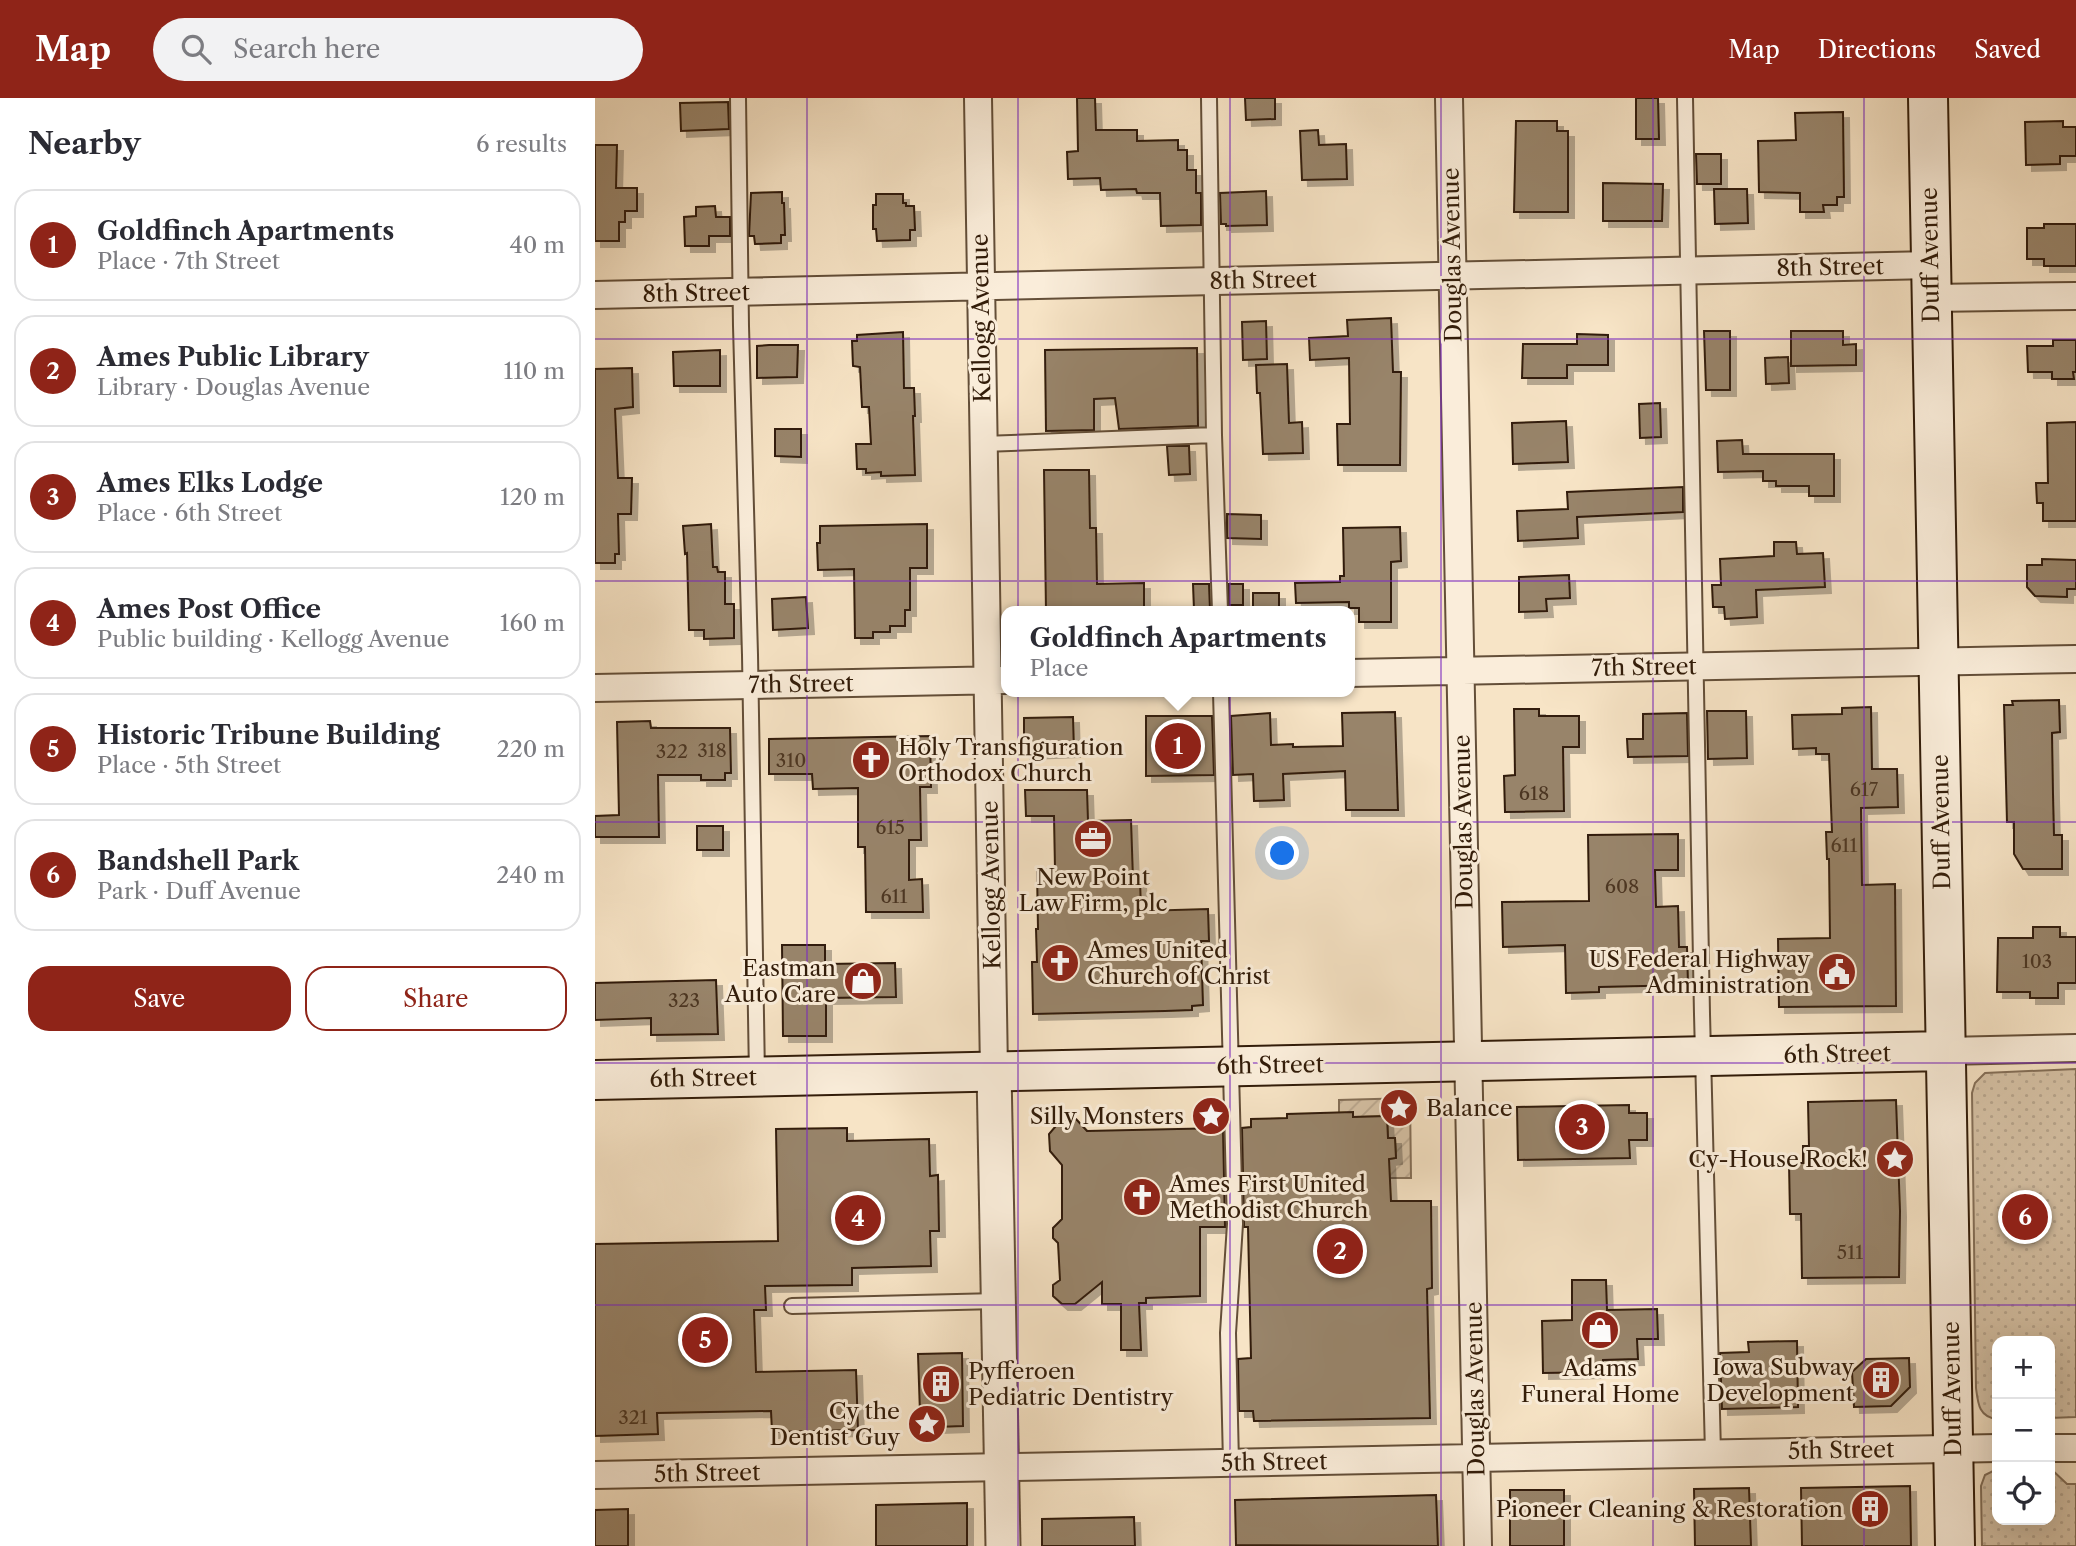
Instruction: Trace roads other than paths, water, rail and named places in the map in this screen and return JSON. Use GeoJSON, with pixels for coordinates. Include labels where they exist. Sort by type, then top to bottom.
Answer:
{"type":"FeatureCollection","features":[{"type":"Feature","properties":{"kind":"main road","name":"Duff Avenue"},"geometry":{"type":"LineString","coordinates":[[1928,98],[1955,1546]]}},
{"type":"Feature","properties":{"kind":"main road","name":"6th Street"},"geometry":{"type":"LineString","coordinates":[[595,1080],[1946,1051]]}},
{"type":"Feature","properties":{"kind":"street","name":"Kellogg Avenue"},"geometry":{"type":"LineString","coordinates":[[978,98],[983,444],[997,680],[994,1071],[1003,1546]]}},
{"type":"Feature","properties":{"kind":"street","name":"Douglas Avenue"},"geometry":{"type":"LineString","coordinates":[[1449,98],[1478,1546]]}},
{"type":"Feature","properties":{"kind":"street","name":"8th Street"},"geometry":{"type":"LineString","coordinates":[[595,295],[1688,270],[1931,281],[2076,296]]}},
{"type":"Feature","properties":{"kind":"street","name":"7th Street"},"geometry":{"type":"LineString","coordinates":[[1355,673],[2076,659]]}},
{"type":"Feature","properties":{"kind":"street","name":"7th Street"},"geometry":{"type":"LineString","coordinates":[[595,688],[997,680]]}},
{"type":"Feature","properties":{"kind":"street"},"geometry":{"type":"LineString","coordinates":[[1946,1051],[2076,1048]]}},
{"type":"Feature","properties":{"kind":"street","name":"5th Street"},"geometry":{"type":"LineString","coordinates":[[595,1475],[1992,1448]]}},
{"type":"Feature","properties":{"kind":"street"},"geometry":{"type":"LineString","coordinates":[[2055,1448],[2076,1448]]}},
{"type":"Feature","properties":{"kind":"lane"},"geometry":{"type":"LineString","coordinates":[[738,98],[757,1077]]}},
{"type":"Feature","properties":{"kind":"lane"},"geometry":{"type":"LineString","coordinates":[[1209,98],[1214,435],[1220,606]]}},
{"type":"Feature","properties":{"kind":"lane"},"geometry":{"type":"LineString","coordinates":[[1685,98],[1713,1452]]}},
{"type":"Feature","properties":{"kind":"lane"},"geometry":{"type":"LineString","coordinates":[[983,444],[1214,435]]}},
{"type":"Feature","properties":{"kind":"lane"},"geometry":{"type":"LineString","coordinates":[[1221,697],[1235,1224],[1229,1333],[1231,1463]]}},
{"type":"Feature","properties":{"kind":"lane"},"geometry":{"type":"LineString","coordinates":[[792,1306],[998,1301]]}},
{"type":"Feature","properties":{"kind":"place","name":"Goldfinch Apartments"},"geometry":{"type":"Point","coordinates":[1178,746]}},
{"type":"Feature","properties":{"kind":"place","name":"Holy Transfiguration Orthodox Church"},"geometry":{"type":"Point","coordinates":[871,760]}},
{"type":"Feature","properties":{"kind":"place","name":"New Point Law Firm, plc"},"geometry":{"type":"Point","coordinates":[1093,839]}},
{"type":"Feature","properties":{"kind":"place","name":"Ames United Church of Christ"},"geometry":{"type":"Point","coordinates":[1060,963]}},
{"type":"Feature","properties":{"kind":"place","name":"US Federal Highway Administration"},"geometry":{"type":"Point","coordinates":[1837,972]}},
{"type":"Feature","properties":{"kind":"place","name":"Eastman Auto Care"},"geometry":{"type":"Point","coordinates":[863,981]}},
{"type":"Feature","properties":{"kind":"place","name":"Balance"},"geometry":{"type":"Point","coordinates":[1399,1108]}},
{"type":"Feature","properties":{"kind":"place","name":"Silly Monsters"},"geometry":{"type":"Point","coordinates":[1211,1116]}},
{"type":"Feature","properties":{"kind":"place","name":"Ames Elks Lodge"},"geometry":{"type":"Point","coordinates":[1582,1127]}},
{"type":"Feature","properties":{"kind":"place","name":"Cy-House Rock!"},"geometry":{"type":"Point","coordinates":[1895,1159]}},
{"type":"Feature","properties":{"kind":"place","name":"Ames First United Methodist Church"},"geometry":{"type":"Point","coordinates":[1142,1197]}},
{"type":"Feature","properties":{"kind":"place","name":"Bandshell Park"},"geometry":{"type":"Point","coordinates":[2025,1217]}},
{"type":"Feature","properties":{"kind":"place","name":"Ames Post Office"},"geometry":{"type":"Point","coordinates":[858,1218]}},
{"type":"Feature","properties":{"kind":"place","name":"Ames Public Library"},"geometry":{"type":"Point","coordinates":[1340,1251]}},
{"type":"Feature","properties":{"kind":"place","name":"Adams Funeral Home"},"geometry":{"type":"Point","coordinates":[1600,1330]}},
{"type":"Feature","properties":{"kind":"place","name":"Historic Tribune Building"},"geometry":{"type":"Point","coordinates":[705,1340]}},
{"type":"Feature","properties":{"kind":"place","name":"Iowa Subway Development"},"geometry":{"type":"Point","coordinates":[1881,1380]}},
{"type":"Feature","properties":{"kind":"place","name":"Pyfferoen Pediatric Dentistry"},"geometry":{"type":"Point","coordinates":[941,1384]}},
{"type":"Feature","properties":{"kind":"place","name":"Cy the Dentist Guy"},"geometry":{"type":"Point","coordinates":[927,1424]}},
{"type":"Feature","properties":{"kind":"place","name":"Pioneer Cleaning & Restoration"},"geometry":{"type":"Point","coordinates":[1870,1509]}}]}
